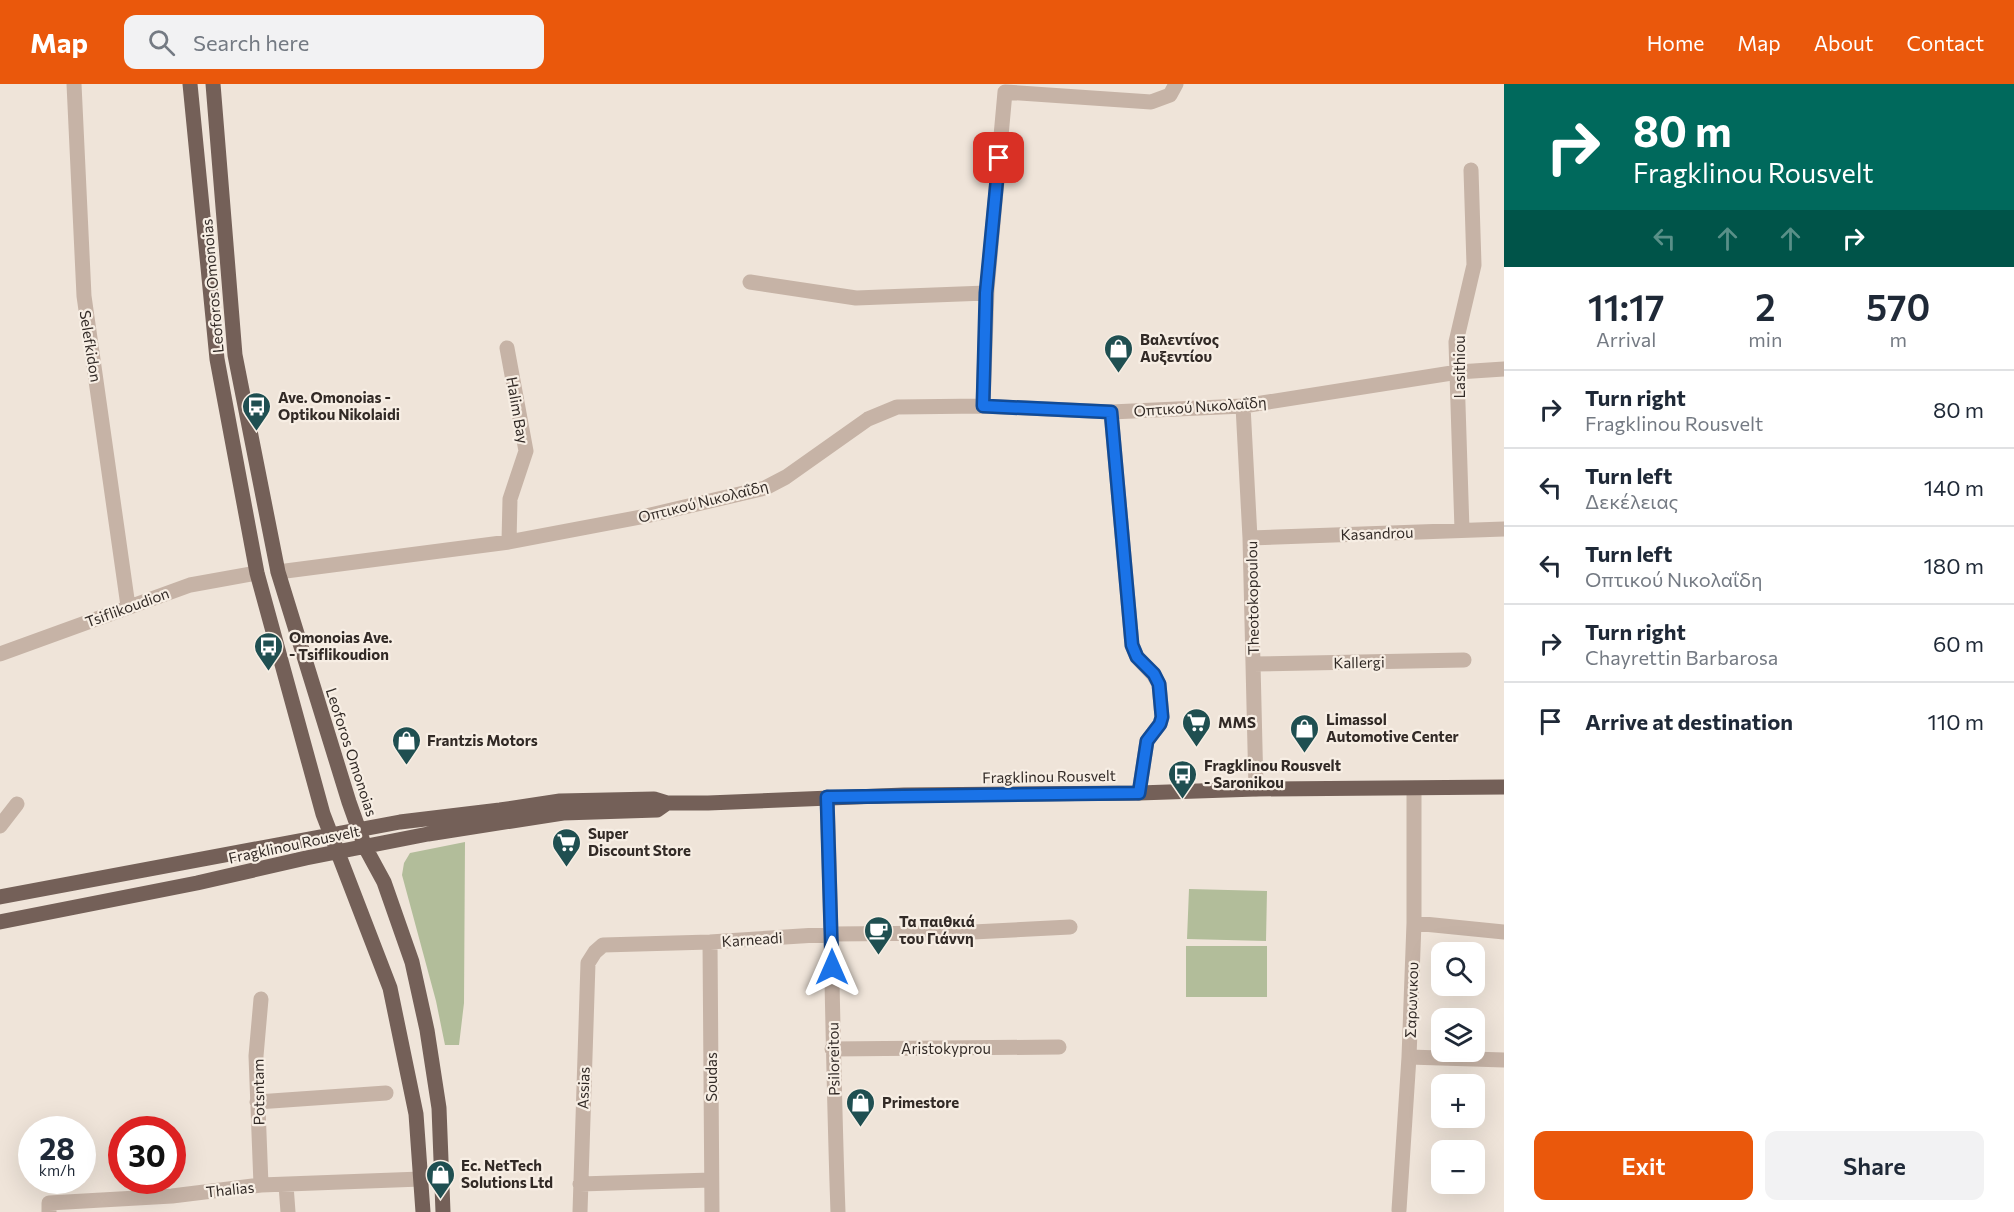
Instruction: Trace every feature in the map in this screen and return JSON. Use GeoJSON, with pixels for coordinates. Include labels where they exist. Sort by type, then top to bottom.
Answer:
{"type":"FeatureCollection","features":[{"type":"Feature","properties":{"kind":"main road","name":"Leoforos Omonoias"},"geometry":{"type":"LineString","coordinates":[[190,84],[217,359],[257,573],[314,786],[336,852],[390,988],[416,1114],[423,1212]]}},
{"type":"Feature","properties":{"kind":"main road","name":"Leoforos Omonoias"},"geometry":{"type":"LineString","coordinates":[[213,84],[235,355],[278,572],[314,693],[365,847],[384,882],[412,962],[439,1108],[443,1212]]}},
{"type":"Feature","properties":{"kind":"main road","name":"Fragklinou Rousvelt"},"geometry":{"type":"LineString","coordinates":[[0,897],[359,829],[560,801],[654,799],[667,803],[827,797],[1139,793],[1256,789],[1504,788]]}},
{"type":"Feature","properties":{"kind":"main road","name":"Fragklinou Rousvelt"},"geometry":{"type":"LineString","coordinates":[[0,922],[197,884],[336,852],[428,834],[563,813],[657,810],[667,803]]}},
{"type":"Feature","properties":{"kind":"street","name":"Selefkidon"},"geometry":{"type":"LineString","coordinates":[[74,84],[84,296],[128,606]]}},
{"type":"Feature","properties":{"kind":"street"},"geometry":{"type":"LineString","coordinates":[[983,406],[986,293],[1005,92],[1151,102],[1170,95],[1176,84]]}},
{"type":"Feature","properties":{"kind":"street","name":"Lasithiou"},"geometry":{"type":"LineString","coordinates":[[1462,531],[1456,342],[1474,265],[1471,170]]}},
{"type":"Feature","properties":{"kind":"street"},"geometry":{"type":"LineString","coordinates":[[750,282],[856,298],[986,293]]}},
{"type":"Feature","properties":{"kind":"street","name":"Halim Bay"},"geometry":{"type":"LineString","coordinates":[[507,348],[526,451],[510,499],[509,542]]}},
{"type":"Feature","properties":{"kind":"street","name":"Οπτικού Νικολαΐδη"},"geometry":{"type":"LineString","coordinates":[[278,572],[509,542],[646,516],[765,488],[786,477],[868,419],[897,407],[983,406],[1111,412],[1243,406],[1458,372],[1504,369]]}},
{"type":"Feature","properties":{"kind":"street","name":"Theotokopoulou"},"geometry":{"type":"LineString","coordinates":[[1243,406],[1251,538],[1256,789]]}},
{"type":"Feature","properties":{"kind":"street"},"geometry":{"type":"LineString","coordinates":[[1111,412],[1132,645],[1137,657],[1154,674],[1159,684],[1162,717],[1160,724],[1147,741],[1139,793]]}},
{"type":"Feature","properties":{"kind":"street","name":"Kasandrou"},"geometry":{"type":"LineString","coordinates":[[1251,538],[1504,529]]}},
{"type":"Feature","properties":{"kind":"street","name":"Tsiflikoudion"},"geometry":{"type":"LineString","coordinates":[[0,654],[190,585],[257,573]]}},
{"type":"Feature","properties":{"kind":"street","name":"Kallergi"},"geometry":{"type":"LineString","coordinates":[[1253,664],[1464,660]]}},
{"type":"Feature","properties":{"kind":"street","name":"Σαρωνικου"},"geometry":{"type":"LineString","coordinates":[[1399,1210],[1409,1057],[1414,923],[1414,789]]}},
{"type":"Feature","properties":{"kind":"street","name":"Psiloreitou"},"geometry":{"type":"LineString","coordinates":[[827,797],[838,1212]]}},
{"type":"Feature","properties":{"kind":"street"},"geometry":{"type":"LineString","coordinates":[[0,826],[17,804]]}},
{"type":"Feature","properties":{"kind":"street"},"geometry":{"type":"LineString","coordinates":[[1414,923],[1504,932]]}},
{"type":"Feature","properties":{"kind":"street","name":"Karneadi"},"geometry":{"type":"LineString","coordinates":[[588,963],[595,951],[603,945],[710,942],[832,934],[953,933],[1070,927]]}},
{"type":"Feature","properties":{"kind":"street","name":"Soudas"},"geometry":{"type":"LineString","coordinates":[[710,942],[712,1212]]}},
{"type":"Feature","properties":{"kind":"street","name":"Assias"},"geometry":{"type":"LineString","coordinates":[[580,1212],[588,963]]}},
{"type":"Feature","properties":{"kind":"street","name":"Potsntam"},"geometry":{"type":"LineString","coordinates":[[261,999],[256,1056],[261,1185]]}},
{"type":"Feature","properties":{"kind":"street","name":"Aristokyprou"},"geometry":{"type":"LineString","coordinates":[[832,1049],[1059,1047]]}},
{"type":"Feature","properties":{"kind":"street"},"geometry":{"type":"LineString","coordinates":[[1409,1057],[1504,1060]]}},
{"type":"Feature","properties":{"kind":"street"},"geometry":{"type":"LineString","coordinates":[[257,1102],[386,1094]]}},
{"type":"Feature","properties":{"kind":"street","name":"Thalias"},"geometry":{"type":"LineString","coordinates":[[50,1212],[49,1203],[172,1196],[261,1185],[421,1179]]}},
{"type":"Feature","properties":{"kind":"street"},"geometry":{"type":"LineString","coordinates":[[580,1184],[711,1180]]}},
{"type":"Feature","properties":{"kind":"street"},"geometry":{"type":"LineString","coordinates":[[286,1185],[288,1212]]}},
{"type":"Feature","properties":{"kind":"street"},"geometry":{"type":"LineString","coordinates":[[172,1196],[173,1212]]}},
{"type":"Feature","properties":{"kind":"green space"},"geometry":{"type":"Polygon","coordinates":[[[465,842],[464,1003],[459,1045],[445,1045],[436,1001],[402,875],[404,863],[410,853],[465,842]]]}},
{"type":"Feature","properties":{"kind":"green space"},"geometry":{"type":"Polygon","coordinates":[[[1189,889],[1267,891],[1266,941],[1187,939],[1189,889]]]}},
{"type":"Feature","properties":{"kind":"green space"},"geometry":{"type":"Polygon","coordinates":[[[1186,946],[1267,946],[1267,997],[1186,997],[1186,946]]]}},
{"type":"Feature","properties":{"kind":"place","name":"Βαλεντίνος Αυξεντίου"},"geometry":{"type":"Point","coordinates":[1119,374]}},
{"type":"Feature","properties":{"kind":"place","name":"Ave. Omonoias - Optikou Nikolaidi"},"geometry":{"type":"Point","coordinates":[257,432]}},
{"type":"Feature","properties":{"kind":"place","name":"Omonoias Ave. - Tsiflikoudion"},"geometry":{"type":"Point","coordinates":[268,672]}},
{"type":"Feature","properties":{"kind":"place","name":"MMS"},"geometry":{"type":"Point","coordinates":[1197,748]}},
{"type":"Feature","properties":{"kind":"place","name":"Limassol Automotive Center"},"geometry":{"type":"Point","coordinates":[1305,754]}},
{"type":"Feature","properties":{"kind":"place","name":"Frantzis Motors"},"geometry":{"type":"Point","coordinates":[406,766]}},
{"type":"Feature","properties":{"kind":"place","name":"Fragklinou Rousvelt - Saronikou"},"geometry":{"type":"Point","coordinates":[1183,800]}},
{"type":"Feature","properties":{"kind":"place","name":"Super Discount Store"},"geometry":{"type":"Point","coordinates":[567,868]}},
{"type":"Feature","properties":{"kind":"place","name":"Τα παιθκιά του Γιάννη"},"geometry":{"type":"Point","coordinates":[878,956]}},
{"type":"Feature","properties":{"kind":"place","name":"Primestore"},"geometry":{"type":"Point","coordinates":[861,1128]}},
{"type":"Feature","properties":{"kind":"place","name":"Ec. NetTech Solutions Ltd"},"geometry":{"type":"Point","coordinates":[440,1200]}},
{"type":"Feature","properties":{"kind":"route"},"geometry":{"type":"LineString","coordinates":[[832,967],[827,797],[1139,793],[1147,741],[1160,724],[1162,717],[1159,684],[1154,674],[1137,657],[1132,645],[1111,412],[983,406],[986,293],[999,158]]}}]}
